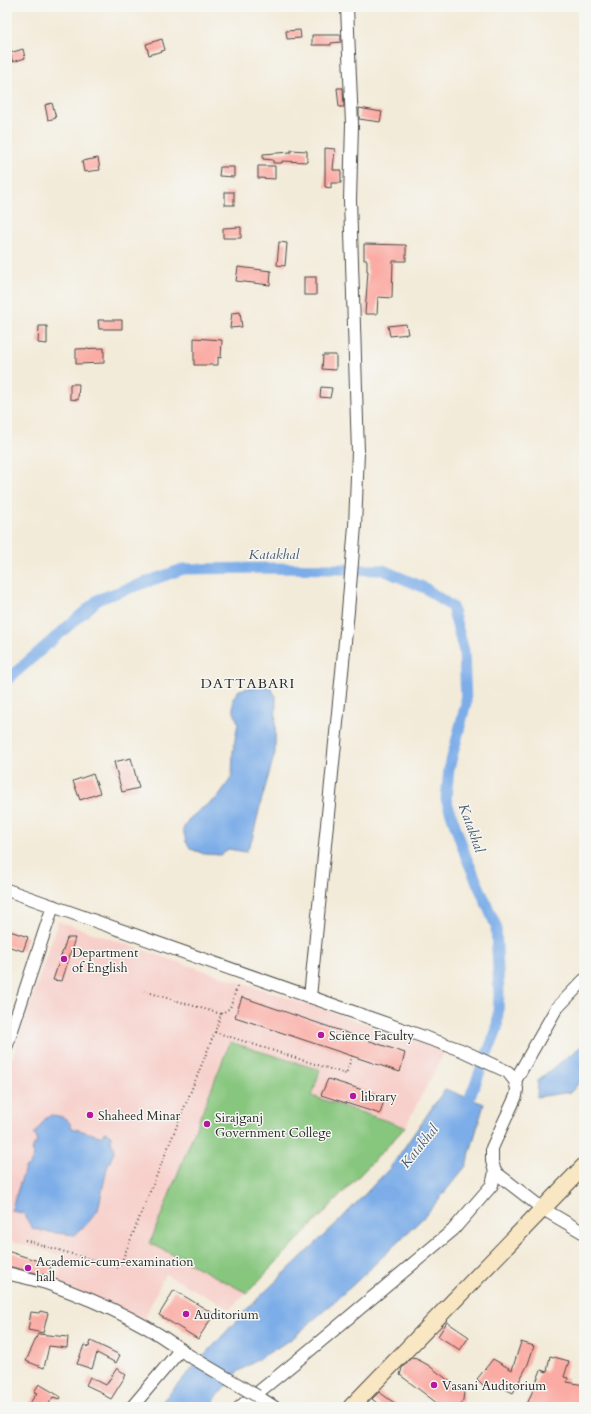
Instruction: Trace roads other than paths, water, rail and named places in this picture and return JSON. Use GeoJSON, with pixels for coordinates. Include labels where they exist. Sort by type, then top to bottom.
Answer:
{"type":"FeatureCollection","features":[{"type":"Feature","properties":{"kind":"street"},"geometry":{"type":"LineString","coordinates":[[310,997],[348,611],[358,452],[350,200],[352,124],[347,7]]}},
{"type":"Feature","properties":{"kind":"street"},"geometry":{"type":"LineString","coordinates":[[7,890],[461,1050],[511,1076],[517,1089],[516,1096],[492,1148],[492,1161],[495,1172],[492,1185],[453,1230],[304,1356],[240,1407]]}},
{"type":"Feature","properties":{"kind":"street"},"geometry":{"type":"LineString","coordinates":[[7,1045],[53,906]]}},
{"type":"Feature","properties":{"kind":"street"},"geometry":{"type":"LineString","coordinates":[[511,1076],[556,1009],[584,980]]}},
{"type":"Feature","properties":{"kind":"street"},"geometry":{"type":"LineString","coordinates":[[351,1407],[584,1166]]}},
{"type":"Feature","properties":{"kind":"street"},"geometry":{"type":"LineString","coordinates":[[495,1172],[543,1210],[584,1233]]}},
{"type":"Feature","properties":{"kind":"street"},"geometry":{"type":"LineString","coordinates":[[7,1273],[51,1285],[106,1306],[146,1327],[274,1407]]}},
{"type":"Feature","properties":{"kind":"street"},"geometry":{"type":"LineString","coordinates":[[132,1407],[185,1352]]}},
{"type":"Feature","properties":{"kind":"water"},"geometry":{"type":"Polygon","coordinates":[[[269,686],[276,696],[275,753],[252,840],[246,852],[228,849],[221,855],[204,854],[191,849],[186,842],[183,829],[188,820],[217,798],[232,777],[233,751],[238,723],[233,709],[233,698],[239,690],[269,686]]]}},
{"type":"Feature","properties":{"kind":"water"},"geometry":{"type":"Polygon","coordinates":[[[584,1044],[584,1077],[571,1092],[537,1097],[538,1080],[584,1044]]]}},
{"type":"Feature","properties":{"kind":"water"},"geometry":{"type":"Polygon","coordinates":[[[445,1089],[484,1104],[466,1166],[425,1216],[354,1284],[293,1338],[236,1373],[209,1407],[157,1407],[248,1308],[342,1218],[390,1168],[445,1089]]]}},
{"type":"Feature","properties":{"kind":"water"},"geometry":{"type":"Polygon","coordinates":[[[51,1115],[66,1119],[69,1121],[72,1128],[103,1137],[105,1132],[111,1135],[111,1142],[115,1149],[107,1168],[98,1210],[87,1224],[75,1235],[47,1232],[32,1228],[23,1213],[11,1211],[25,1168],[30,1165],[34,1155],[32,1150],[36,1144],[37,1138],[34,1135],[45,1119],[51,1115]]]}},
{"type":"Feature","properties":{"kind":"waterway","name":"Katakhal"},"geometry":{"type":"LineString","coordinates":[[7,680],[99,599],[183,569],[277,568],[383,570],[425,588],[452,607],[464,651],[466,703],[449,769],[446,799],[466,857],[496,926],[499,994],[497,1029],[464,1112]]}},
{"type":"Feature","properties":{"kind":"place","name":"Department of English"},"geometry":{"type":"Point","coordinates":[64,959]}},
{"type":"Feature","properties":{"kind":"place","name":"Science Faculty"},"geometry":{"type":"Point","coordinates":[321,1035]}},
{"type":"Feature","properties":{"kind":"place","name":"library"},"geometry":{"type":"Point","coordinates":[353,1096]}},
{"type":"Feature","properties":{"kind":"place","name":"Shaheed Minar"},"geometry":{"type":"Point","coordinates":[90,1115]}},
{"type":"Feature","properties":{"kind":"place","name":"Sirajganj Government College"},"geometry":{"type":"Point","coordinates":[207,1124]}},
{"type":"Feature","properties":{"kind":"place","name":"Academic-cum-examination hall"},"geometry":{"type":"Point","coordinates":[28,1268]}},
{"type":"Feature","properties":{"kind":"place","name":"Auditorium"},"geometry":{"type":"Point","coordinates":[186,1314]}},
{"type":"Feature","properties":{"kind":"place","name":"Vasani Auditorium"},"geometry":{"type":"Point","coordinates":[434,1385]}},
{"type":"Feature","properties":{"kind":"district","name":"DATTABARI"},"geometry":{"type":"Point","coordinates":[248,683]}}]}
